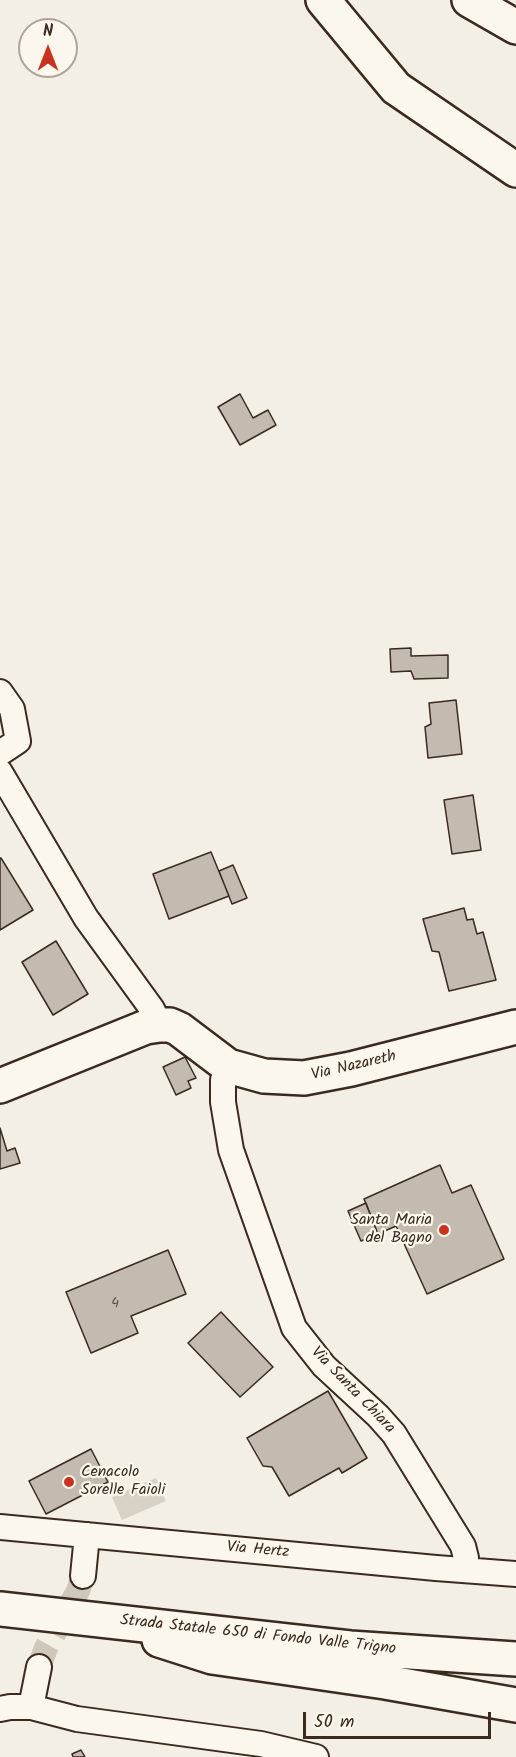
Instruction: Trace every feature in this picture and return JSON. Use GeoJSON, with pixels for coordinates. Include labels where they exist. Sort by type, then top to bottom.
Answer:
{"type":"FeatureCollection","features":[{"type":"Feature","properties":{"kind":"main road"},"geometry":{"type":"LineString","coordinates":[[323,0],[396,88],[516,170]]}},
{"type":"Feature","properties":{"kind":"main road"},"geometry":{"type":"LineString","coordinates":[[468,0],[516,27]]}},
{"type":"Feature","properties":{"kind":"main road"},"geometry":{"type":"LineString","coordinates":[[0,1086],[146,1027],[160,1025]]}},
{"type":"Feature","properties":{"kind":"main road","name":"Via Nazareth"},"geometry":{"type":"LineString","coordinates":[[160,1025],[170,1025],[179,1029],[228,1066],[264,1076],[304,1078],[351,1069],[516,1027]]}},
{"type":"Feature","properties":{"kind":"main road","name":"Strada Statale 650 di Fondo Valle Trigno"},"geometry":{"type":"LineString","coordinates":[[0,1609],[350,1648],[516,1659]]}},
{"type":"Feature","properties":{"kind":"main road"},"geometry":{"type":"LineString","coordinates":[[85,1617],[212,1657],[385,1682],[516,1705]]}},
{"type":"Feature","properties":{"kind":"street"},"geometry":{"type":"LineString","coordinates":[[0,692],[12,709],[18,741],[0,753]]}},
{"type":"Feature","properties":{"kind":"street"},"geometry":{"type":"LineString","coordinates":[[0,772],[86,918],[152,1009],[160,1025]]}},
{"type":"Feature","properties":{"kind":"street","name":"Via Santa Chiara"},"geometry":{"type":"LineString","coordinates":[[228,1066],[223,1080],[223,1102],[231,1150],[294,1328],[324,1366],[394,1434],[463,1546],[466,1558],[464,1570]]}},
{"type":"Feature","properties":{"kind":"street","name":"Via Hertz"},"geometry":{"type":"LineString","coordinates":[[0,1527],[516,1574]]}},
{"type":"Feature","properties":{"kind":"street"},"geometry":{"type":"LineString","coordinates":[[83,1576],[87,1536]]}},
{"type":"Feature","properties":{"kind":"street"},"geometry":{"type":"LineString","coordinates":[[32,1707],[39,1668]]}},
{"type":"Feature","properties":{"kind":"street"},"geometry":{"type":"LineString","coordinates":[[0,1709],[32,1707],[77,1719],[261,1744],[316,1757]]}},
{"type":"Feature","properties":{"kind":"shaded area"},"geometry":{"type":"Polygon","coordinates":[[[156,1478],[166,1501],[122,1520],[112,1497],[156,1478]]]}},
{"type":"Feature","properties":{"kind":"building"},"geometry":{"type":"Polygon","coordinates":[[[240,394],[253,418],[268,410],[276,425],[240,445],[218,407],[240,394]]]}},
{"type":"Feature","properties":{"kind":"building"},"geometry":{"type":"Polygon","coordinates":[[[411,648],[411,656],[448,655],[448,678],[414,679],[411,671],[391,672],[390,649],[411,648]]]}},
{"type":"Feature","properties":{"kind":"building"},"geometry":{"type":"Polygon","coordinates":[[[456,700],[462,754],[428,758],[425,727],[431,724],[429,703],[456,700]]]}},
{"type":"Feature","properties":{"kind":"building"},"geometry":{"type":"Polygon","coordinates":[[[473,795],[481,850],[452,854],[444,800],[473,795]]]}},
{"type":"Feature","properties":{"kind":"building"},"geometry":{"type":"Polygon","coordinates":[[[211,852],[229,896],[169,919],[153,874],[211,852]]]}},
{"type":"Feature","properties":{"kind":"building"},"geometry":{"type":"Polygon","coordinates":[[[0,858],[33,910],[0,930],[0,858]]]}},
{"type":"Feature","properties":{"kind":"building"},"geometry":{"type":"Polygon","coordinates":[[[233,865],[247,898],[232,904],[219,871],[233,865]]]}},
{"type":"Feature","properties":{"kind":"building"},"geometry":{"type":"Polygon","coordinates":[[[464,908],[467,920],[473,919],[477,934],[483,932],[496,980],[449,991],[439,952],[432,951],[423,919],[464,908]]]}},
{"type":"Feature","properties":{"kind":"building"},"geometry":{"type":"Polygon","coordinates":[[[56,941],[88,994],[53,1015],[22,962],[56,941]]]}},
{"type":"Feature","properties":{"kind":"building"},"geometry":{"type":"Polygon","coordinates":[[[185,1057],[196,1078],[188,1081],[191,1088],[176,1095],[163,1067],[185,1057]]]}},
{"type":"Feature","properties":{"kind":"building"},"geometry":{"type":"Polygon","coordinates":[[[0,1128],[7,1151],[15,1148],[20,1163],[0,1169],[0,1128]]]}},
{"type":"Feature","properties":{"kind":"building","name":"Santa Maria del Bagno"},"geometry":{"type":"Polygon","coordinates":[[[440,1165],[452,1193],[471,1185],[504,1259],[427,1294],[396,1226],[378,1234],[364,1199],[440,1165]]]}},
{"type":"Feature","properties":{"kind":"building"},"geometry":{"type":"Polygon","coordinates":[[[366,1203],[378,1234],[361,1241],[348,1211],[366,1203]]]}},
{"type":"Feature","properties":{"kind":"building"},"geometry":{"type":"Polygon","coordinates":[[[168,1250],[186,1294],[131,1316],[138,1333],[91,1353],[66,1292],[168,1250]]]}},
{"type":"Feature","properties":{"kind":"building"},"geometry":{"type":"Polygon","coordinates":[[[221,1312],[273,1367],[240,1397],[188,1343],[221,1312]]]}},
{"type":"Feature","properties":{"kind":"building"},"geometry":{"type":"Polygon","coordinates":[[[328,1391],[367,1458],[342,1473],[339,1468],[289,1496],[272,1467],[263,1466],[247,1438],[328,1391]]]}},
{"type":"Feature","properties":{"kind":"building","name":"Cenacolo Sorelle Faioli"},"geometry":{"type":"Polygon","coordinates":[[[91,1449],[108,1482],[46,1514],[29,1481],[91,1449]]]}},
{"type":"Feature","properties":{"kind":"building"},"geometry":{"type":"Polygon","coordinates":[[[81,1750],[85,1757],[73,1757],[72,1754],[81,1750]]]}},
{"type":"Feature","properties":{"kind":"tunnel"},"geometry":{"type":"LineString","coordinates":[[39,1667],[46,1648],[78,1591],[83,1576]]}},
{"type":"Feature","properties":{"kind":"place","name":"Santa Maria del Bagno"},"geometry":{"type":"Point","coordinates":[444,1230]}},
{"type":"Feature","properties":{"kind":"place","name":"Cenacolo Sorelle Faioli"},"geometry":{"type":"Point","coordinates":[69,1482]}}]}
